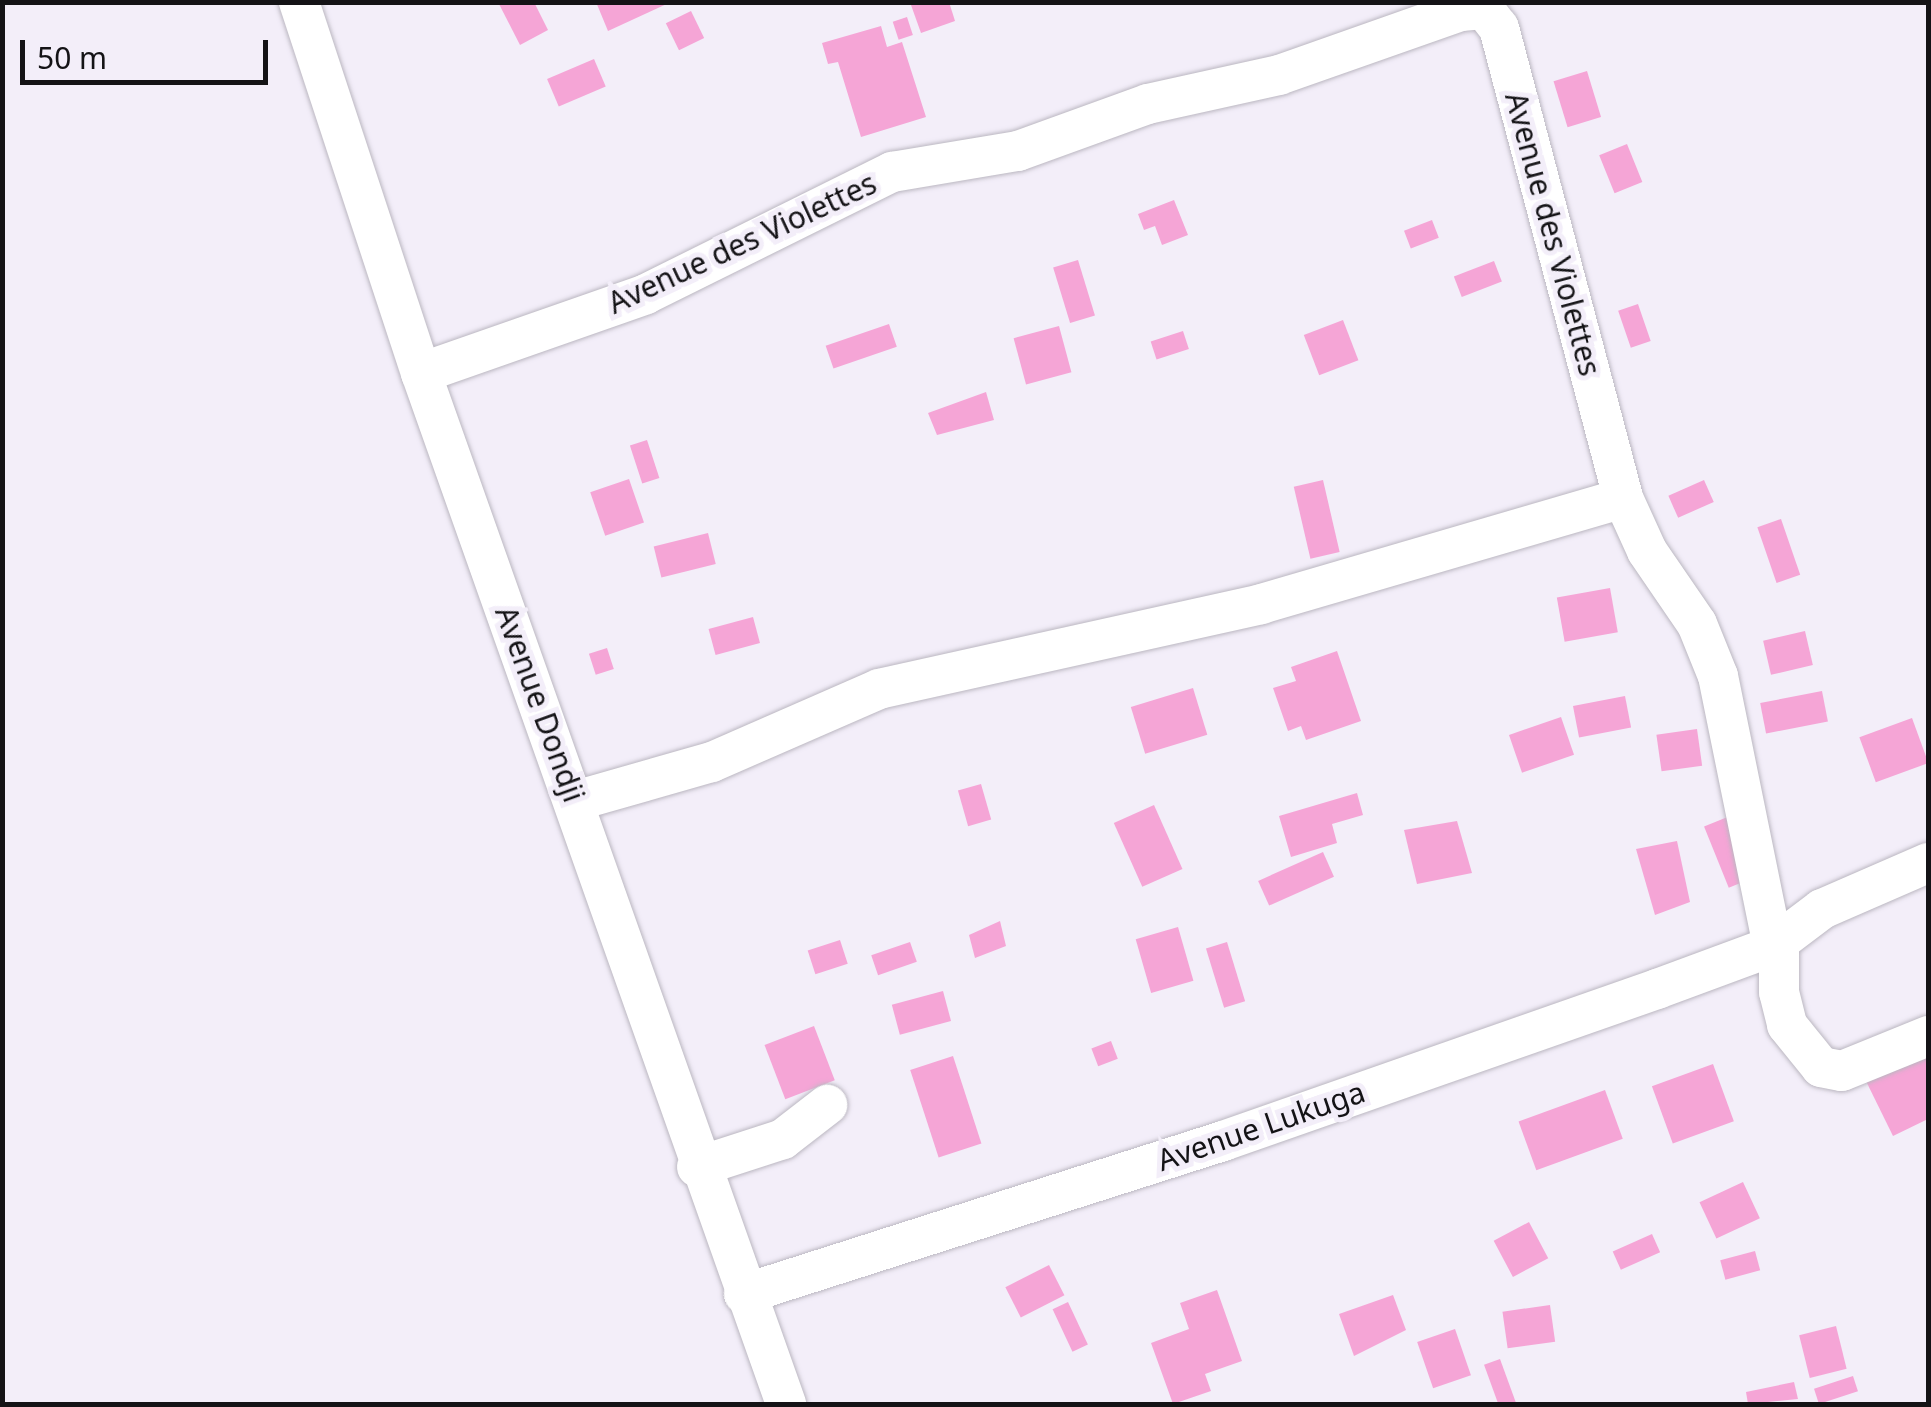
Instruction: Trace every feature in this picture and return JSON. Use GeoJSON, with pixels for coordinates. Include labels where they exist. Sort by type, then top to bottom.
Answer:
{"type":"FeatureCollection","features":[{"type":"Feature","properties":{"kind":"street","name":"Avenue Dondji"},"geometry":{"type":"LineString","coordinates":[[299,2],[422,373],[575,802],[697,1167],[786,1404]]}},
{"type":"Feature","properties":{"kind":"street","name":"Avenue des Violettes"},"geometry":{"type":"LineString","coordinates":[[422,373],[646,294],[892,172],[1018,151],[1148,104],[1279,75],[1477,5],[1499,28],[1624,498],[1647,551],[1698,624],[1718,676],[1776,943],[1786,1025],[1821,1066],[1842,1072],[1928,1036]]}},
{"type":"Feature","properties":{"kind":"street"},"geometry":{"type":"LineString","coordinates":[[575,802],[712,762],[878,689],[1290,597],[1624,498]]}},
{"type":"Feature","properties":{"kind":"street","name":"Avenue Lukuga"},"geometry":{"type":"LineString","coordinates":[[744,1294],[1223,1142],[1776,943],[1862,888],[1928,863]]}},
{"type":"Feature","properties":{"kind":"street"},"geometry":{"type":"LineString","coordinates":[[697,1167],[783,1139],[827,1105]]}},
{"type":"Feature","properties":{"kind":"building"},"geometry":{"type":"Polygon","coordinates":[[[534,2],[548,30],[520,45],[499,4],[534,2]]]}},
{"type":"Feature","properties":{"kind":"building"},"geometry":{"type":"Polygon","coordinates":[[[596,2],[671,2],[608,31],[596,2]]]}},
{"type":"Feature","properties":{"kind":"building"},"geometry":{"type":"Polygon","coordinates":[[[949,2],[955,21],[921,33],[911,5],[949,2]]]}},
{"type":"Feature","properties":{"kind":"building"},"geometry":{"type":"Polygon","coordinates":[[[691,11],[704,38],[679,50],[666,23],[691,11]]]}},
{"type":"Feature","properties":{"kind":"building"},"geometry":{"type":"Polygon","coordinates":[[[907,17],[913,35],[899,40],[893,22],[907,17]]]}},
{"type":"Feature","properties":{"kind":"building"},"geometry":{"type":"Polygon","coordinates":[[[881,26],[887,47],[902,42],[926,117],[861,137],[838,62],[828,64],[822,43],[881,26]]]}},
{"type":"Feature","properties":{"kind":"building"},"geometry":{"type":"Polygon","coordinates":[[[594,59],[606,87],[559,107],[547,79],[594,59]]]}},
{"type":"Feature","properties":{"kind":"building"},"geometry":{"type":"Polygon","coordinates":[[[1587,71],[1601,117],[1568,127],[1554,81],[1587,71]]]}},
{"type":"Feature","properties":{"kind":"building"},"geometry":{"type":"Polygon","coordinates":[[[1627,144],[1642,182],[1615,193],[1599,155],[1627,144]]]}},
{"type":"Feature","properties":{"kind":"building"},"geometry":{"type":"Polygon","coordinates":[[[1174,200],[1188,235],[1162,245],[1155,226],[1144,230],[1138,214],[1174,200]]]}},
{"type":"Feature","properties":{"kind":"building"},"geometry":{"type":"Polygon","coordinates":[[[1432,220],[1439,238],[1411,248],[1404,231],[1432,220]]]}},
{"type":"Feature","properties":{"kind":"building"},"geometry":{"type":"Polygon","coordinates":[[[1078,260],[1095,315],[1070,323],[1053,268],[1078,260]]]}},
{"type":"Feature","properties":{"kind":"building"},"geometry":{"type":"Polygon","coordinates":[[[1494,261],[1502,282],[1462,297],[1454,276],[1494,261]]]}},
{"type":"Feature","properties":{"kind":"building"},"geometry":{"type":"Polygon","coordinates":[[[1638,304],[1651,341],[1631,348],[1618,311],[1638,304]]]}},
{"type":"Feature","properties":{"kind":"building"},"geometry":{"type":"Polygon","coordinates":[[[1343,320],[1358,360],[1319,375],[1304,335],[1343,320]]]}},
{"type":"Feature","properties":{"kind":"building"},"geometry":{"type":"Polygon","coordinates":[[[889,324],[897,347],[833,369],[826,346],[889,324]]]}},
{"type":"Feature","properties":{"kind":"building"},"geometry":{"type":"Polygon","coordinates":[[[1059,326],[1071,372],[1026,385],[1014,338],[1059,326]]]}},
{"type":"Feature","properties":{"kind":"building"},"geometry":{"type":"Polygon","coordinates":[[[1183,331],[1189,349],[1157,360],[1151,342],[1183,331]]]}},
{"type":"Feature","properties":{"kind":"building"},"geometry":{"type":"Polygon","coordinates":[[[986,392],[994,420],[937,435],[928,413],[986,392]]]}},
{"type":"Feature","properties":{"kind":"building"},"geometry":{"type":"Polygon","coordinates":[[[647,440],[659,478],[642,484],[630,446],[647,440]]]}},
{"type":"Feature","properties":{"kind":"building"},"geometry":{"type":"Polygon","coordinates":[[[629,479],[644,522],[605,536],[590,492],[629,479]]]}},
{"type":"Feature","properties":{"kind":"building"},"geometry":{"type":"Polygon","coordinates":[[[1323,480],[1340,552],[1310,559],[1294,487],[1323,480]]]}},
{"type":"Feature","properties":{"kind":"building"},"geometry":{"type":"Polygon","coordinates":[[[1704,480],[1714,502],[1678,518],[1668,496],[1704,480]]]}},
{"type":"Feature","properties":{"kind":"building"},"geometry":{"type":"Polygon","coordinates":[[[1781,519],[1800,575],[1777,583],[1757,527],[1781,519]]]}},
{"type":"Feature","properties":{"kind":"building"},"geometry":{"type":"Polygon","coordinates":[[[708,533],[716,564],[661,578],[654,547],[708,533]]]}},
{"type":"Feature","properties":{"kind":"building"},"geometry":{"type":"Polygon","coordinates":[[[1610,588],[1618,632],[1565,642],[1557,597],[1610,588]]]}},
{"type":"Feature","properties":{"kind":"building"},"geometry":{"type":"Polygon","coordinates":[[[753,617],[760,643],[716,655],[709,629],[753,617]]]}},
{"type":"Feature","properties":{"kind":"building"},"geometry":{"type":"Polygon","coordinates":[[[1805,631],[1813,665],[1771,675],[1763,641],[1805,631]]]}},
{"type":"Feature","properties":{"kind":"building"},"geometry":{"type":"Polygon","coordinates":[[[607,648],[614,669],[596,675],[589,654],[607,648]]]}},
{"type":"Feature","properties":{"kind":"building"},"geometry":{"type":"Polygon","coordinates":[[[1337,651],[1361,721],[1306,740],[1301,726],[1288,731],[1273,688],[1296,681],[1291,667],[1337,651]]]}},
{"type":"Feature","properties":{"kind":"building"},"geometry":{"type":"Polygon","coordinates":[[[1193,688],[1207,735],[1145,754],[1131,707],[1193,688]]]}},
{"type":"Feature","properties":{"kind":"building"},"geometry":{"type":"Polygon","coordinates":[[[1822,691],[1828,721],[1766,733],[1760,703],[1822,691]]]}},
{"type":"Feature","properties":{"kind":"building"},"geometry":{"type":"Polygon","coordinates":[[[1625,696],[1631,727],[1579,738],[1573,706],[1625,696]]]}},
{"type":"Feature","properties":{"kind":"building"},"geometry":{"type":"Polygon","coordinates":[[[1561,717],[1574,755],[1522,773],[1509,735],[1561,717]]]}},
{"type":"Feature","properties":{"kind":"building"},"geometry":{"type":"Polygon","coordinates":[[[1912,718],[1928,763],[1876,782],[1859,737],[1912,718]]]}},
{"type":"Feature","properties":{"kind":"building"},"geometry":{"type":"Polygon","coordinates":[[[1697,729],[1702,766],[1662,771],[1656,735],[1697,729]]]}},
{"type":"Feature","properties":{"kind":"building"},"geometry":{"type":"Polygon","coordinates":[[[981,784],[991,820],[968,826],[958,791],[981,784]]]}},
{"type":"Feature","properties":{"kind":"building"},"geometry":{"type":"Polygon","coordinates":[[[1357,793],[1363,815],[1332,824],[1337,843],[1291,857],[1279,816],[1357,793]]]}},
{"type":"Feature","properties":{"kind":"building"},"geometry":{"type":"Polygon","coordinates":[[[1154,805],[1182,869],[1142,887],[1114,823],[1154,805]]]}},
{"type":"Feature","properties":{"kind":"building"},"geometry":{"type":"Polygon","coordinates":[[[1730,816],[1755,877],[1729,888],[1704,826],[1730,816]]]}},
{"type":"Feature","properties":{"kind":"building"},"geometry":{"type":"Polygon","coordinates":[[[1457,821],[1472,873],[1417,884],[1404,830],[1457,821]]]}},
{"type":"Feature","properties":{"kind":"building"},"geometry":{"type":"Polygon","coordinates":[[[1677,841],[1690,902],[1655,915],[1636,849],[1677,841]]]}},
{"type":"Feature","properties":{"kind":"building"},"geometry":{"type":"Polygon","coordinates":[[[1323,852],[1334,877],[1269,906],[1258,881],[1323,852]]]}},
{"type":"Feature","properties":{"kind":"building"},"geometry":{"type":"Polygon","coordinates":[[[1000,921],[1006,946],[975,958],[969,935],[1000,921]]]}},
{"type":"Feature","properties":{"kind":"building"},"geometry":{"type":"Polygon","coordinates":[[[1178,927],[1193,981],[1151,993],[1136,939],[1178,927]]]}},
{"type":"Feature","properties":{"kind":"building"},"geometry":{"type":"Polygon","coordinates":[[[840,940],[848,964],[815,974],[808,951],[840,940]]]}},
{"type":"Feature","properties":{"kind":"building"},"geometry":{"type":"Polygon","coordinates":[[[910,942],[917,962],[878,975],[871,955],[910,942]]]}},
{"type":"Feature","properties":{"kind":"building"},"geometry":{"type":"Polygon","coordinates":[[[1227,942],[1245,1001],[1224,1008],[1206,948],[1227,942]]]}},
{"type":"Feature","properties":{"kind":"building"},"geometry":{"type":"Polygon","coordinates":[[[943,991],[951,1021],[900,1035],[892,1005],[943,991]]]}},
{"type":"Feature","properties":{"kind":"building"},"geometry":{"type":"Polygon","coordinates":[[[814,1026],[835,1080],[785,1099],[765,1045],[814,1026]]]}},
{"type":"Feature","properties":{"kind":"building"},"geometry":{"type":"Polygon","coordinates":[[[1111,1041],[1118,1059],[1098,1066],[1091,1049],[1111,1041]]]}},
{"type":"Feature","properties":{"kind":"building"},"geometry":{"type":"Polygon","coordinates":[[[1928,1043],[1928,1119],[1893,1136],[1863,1075],[1928,1043]]]}},
{"type":"Feature","properties":{"kind":"building"},"geometry":{"type":"Polygon","coordinates":[[[953,1056],[981,1143],[939,1157],[910,1070],[953,1056]]]}},
{"type":"Feature","properties":{"kind":"building"},"geometry":{"type":"Polygon","coordinates":[[[1713,1064],[1734,1121],[1673,1144],[1652,1086],[1713,1064]]]}},
{"type":"Feature","properties":{"kind":"building"},"geometry":{"type":"Polygon","coordinates":[[[1605,1090],[1623,1139],[1536,1170],[1519,1121],[1605,1090]]]}},
{"type":"Feature","properties":{"kind":"building"},"geometry":{"type":"Polygon","coordinates":[[[1743,1182],[1760,1218],[1716,1239],[1699,1202],[1743,1182]]]}},
{"type":"Feature","properties":{"kind":"building"},"geometry":{"type":"Polygon","coordinates":[[[1529,1222],[1548,1258],[1513,1277],[1494,1241],[1529,1222]]]}},
{"type":"Feature","properties":{"kind":"building"},"geometry":{"type":"Polygon","coordinates":[[[1652,1234],[1660,1252],[1621,1270],[1613,1251],[1652,1234]]]}},
{"type":"Feature","properties":{"kind":"building"},"geometry":{"type":"Polygon","coordinates":[[[1755,1251],[1760,1270],[1725,1280],[1720,1260],[1755,1251]]]}},
{"type":"Feature","properties":{"kind":"building"},"geometry":{"type":"Polygon","coordinates":[[[1049,1265],[1064,1295],[1021,1318],[1005,1287],[1049,1265]]]}},
{"type":"Feature","properties":{"kind":"building"},"geometry":{"type":"Polygon","coordinates":[[[1217,1290],[1242,1361],[1205,1374],[1211,1391],[1173,1404],[1151,1343],[1189,1329],[1180,1303],[1217,1290]]]}},
{"type":"Feature","properties":{"kind":"building"},"geometry":{"type":"Polygon","coordinates":[[[1393,1295],[1406,1330],[1354,1356],[1339,1314],[1393,1295]]]}},
{"type":"Feature","properties":{"kind":"building"},"geometry":{"type":"Polygon","coordinates":[[[1068,1302],[1088,1345],[1072,1352],[1053,1309],[1068,1302]]]}},
{"type":"Feature","properties":{"kind":"building"},"geometry":{"type":"Polygon","coordinates":[[[1550,1305],[1555,1342],[1508,1348],[1502,1312],[1550,1305]]]}},
{"type":"Feature","properties":{"kind":"building"},"geometry":{"type":"Polygon","coordinates":[[[1836,1326],[1847,1369],[1810,1378],[1799,1335],[1836,1326]]]}},
{"type":"Feature","properties":{"kind":"building"},"geometry":{"type":"Polygon","coordinates":[[[1455,1329],[1471,1375],[1433,1388],[1417,1342],[1455,1329]]]}},
{"type":"Feature","properties":{"kind":"building"},"geometry":{"type":"Polygon","coordinates":[[[1500,1359],[1516,1404],[1498,1404],[1484,1365],[1500,1359]]]}},
{"type":"Feature","properties":{"kind":"building"},"geometry":{"type":"Polygon","coordinates":[[[1853,1376],[1858,1391],[1819,1404],[1814,1389],[1853,1376]]]}},
{"type":"Feature","properties":{"kind":"building"},"geometry":{"type":"Polygon","coordinates":[[[1794,1382],[1798,1399],[1748,1404],[1746,1392],[1794,1382]]]}}]}
